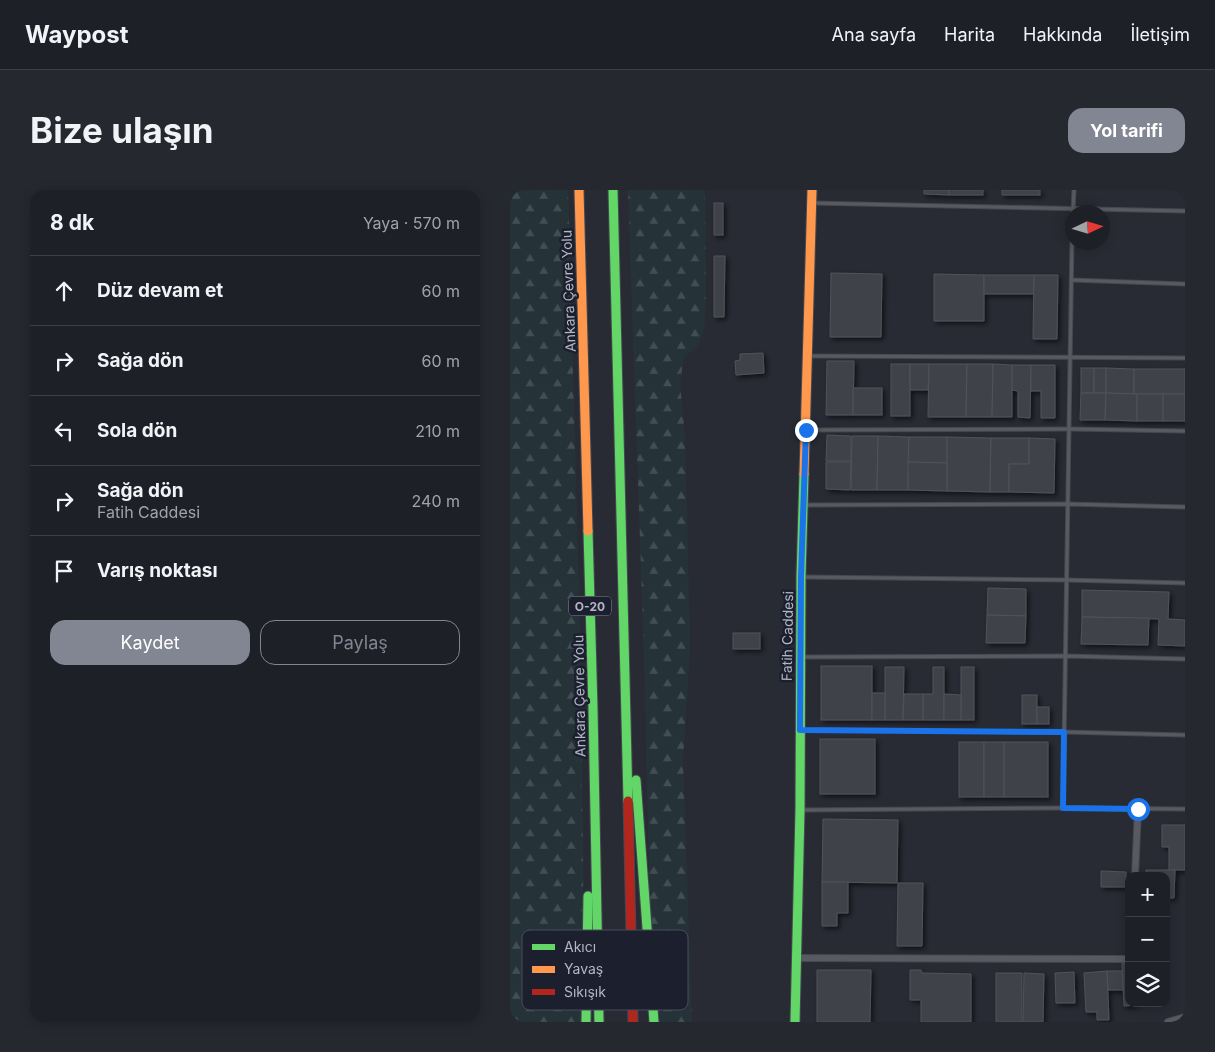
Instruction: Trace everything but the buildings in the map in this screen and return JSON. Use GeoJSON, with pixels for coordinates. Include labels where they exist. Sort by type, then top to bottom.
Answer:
{"type":"FeatureCollection","features":[{"type":"Feature","properties":{"kind":"main road","name":"Ankara Çevre Yolu"},"geometry":{"type":"LineString","coordinates":[[579,190],[597,930]]}},
{"type":"Feature","properties":{"kind":"main road","name":"O-20"},"geometry":{"type":"LineString","coordinates":[[613,190],[630,930]]}},
{"type":"Feature","properties":{"kind":"main road","name":"Fatih Caddesi"},"geometry":{"type":"LineString","coordinates":[[795,1022],[800,810],[801,577],[812,190]]}},
{"type":"Feature","properties":{"kind":"main road"},"geometry":{"type":"LineString","coordinates":[[625,640],[647,930]]}},
{"type":"Feature","properties":{"kind":"main road"},"geometry":{"type":"LineString","coordinates":[[588,930],[593,709]]}},
{"type":"Feature","properties":{"kind":"street"},"geometry":{"type":"LineString","coordinates":[[1135,872],[1138,809]]}},
{"type":"Feature","properties":{"kind":"street"},"geometry":{"type":"LineString","coordinates":[[797,958],[1125,959]]}},
{"type":"Feature","properties":{"kind":"street"},"geometry":{"type":"LineString","coordinates":[[1168,1022],[1185,1017]]}},
{"type":"Feature","properties":{"kind":"lane"},"geometry":{"type":"LineString","coordinates":[[1073,205],[1074,190]]}},
{"type":"Feature","properties":{"kind":"lane"},"geometry":{"type":"LineString","coordinates":[[811,203],[1065,211]]}},
{"type":"Feature","properties":{"kind":"lane"},"geometry":{"type":"LineString","coordinates":[[1110,211],[1185,210]]}},
{"type":"Feature","properties":{"kind":"lane"},"geometry":{"type":"LineString","coordinates":[[1063,808],[1072,250]]}},
{"type":"Feature","properties":{"kind":"lane"},"geometry":{"type":"LineString","coordinates":[[1072,280],[1185,284]]}},
{"type":"Feature","properties":{"kind":"lane"},"geometry":{"type":"LineString","coordinates":[[808,356],[1185,358]]}},
{"type":"Feature","properties":{"kind":"lane"},"geometry":{"type":"LineString","coordinates":[[806,430],[1185,431]]}},
{"type":"Feature","properties":{"kind":"lane"},"geometry":{"type":"LineString","coordinates":[[804,505],[1068,504],[1185,508]]}},
{"type":"Feature","properties":{"kind":"lane"},"geometry":{"type":"LineString","coordinates":[[801,577],[1185,583]]}},
{"type":"Feature","properties":{"kind":"lane"},"geometry":{"type":"LineString","coordinates":[[801,657],[1066,656],[1185,659]]}},
{"type":"Feature","properties":{"kind":"lane"},"geometry":{"type":"LineString","coordinates":[[800,730],[1185,735]]}},
{"type":"Feature","properties":{"kind":"lane"},"geometry":{"type":"LineString","coordinates":[[800,810],[1185,809]]}},
{"type":"Feature","properties":{"kind":"green space"},"geometry":{"type":"Polygon","coordinates":[[[510,190],[568,190],[579,593],[583,930],[522,930],[522,1010],[584,1010],[584,1022],[510,1022],[510,190]]]}},
{"type":"Feature","properties":{"kind":"green space"},"geometry":{"type":"Polygon","coordinates":[[[628,190],[705,190],[706,291],[704,328],[698,346],[684,357],[680,383],[685,436],[690,646],[683,762],[692,1022],[659,1022],[658,1010],[688,1010],[688,930],[651,930],[644,657],[628,190]]]}},
{"type":"Feature","properties":{"kind":"traffic: fast"},"geometry":{"type":"LineString","coordinates":[[613,190],[628,801]]}},
{"type":"Feature","properties":{"kind":"traffic: fast"},"geometry":{"type":"LineString","coordinates":[[795,1022],[800,810],[801,577],[804,474]]}},
{"type":"Feature","properties":{"kind":"traffic: fast"},"geometry":{"type":"LineString","coordinates":[[588,531],[597,930]]}},
{"type":"Feature","properties":{"kind":"traffic: fast"},"geometry":{"type":"LineString","coordinates":[[636,780],[647,930]]}},
{"type":"Feature","properties":{"kind":"traffic: fast"},"geometry":{"type":"LineString","coordinates":[[587,930],[588,896]]}},
{"type":"Feature","properties":{"kind":"traffic: fast"},"geometry":{"type":"LineString","coordinates":[[586,1010],[586,1022]]}},
{"type":"Feature","properties":{"kind":"traffic: fast"},"geometry":{"type":"LineString","coordinates":[[599,1010],[599,1022]]}},
{"type":"Feature","properties":{"kind":"traffic: fast"},"geometry":{"type":"LineString","coordinates":[[653,1010],[654,1022]]}},
{"type":"Feature","properties":{"kind":"traffic: slow"},"geometry":{"type":"LineString","coordinates":[[579,190],[588,531]]}},
{"type":"Feature","properties":{"kind":"traffic: slow"},"geometry":{"type":"LineString","coordinates":[[804,474],[812,190]]}},
{"type":"Feature","properties":{"kind":"traffic: jam"},"geometry":{"type":"LineString","coordinates":[[628,801],[631,930]]}},
{"type":"Feature","properties":{"kind":"traffic: jam"},"geometry":{"type":"LineString","coordinates":[[633,1010],[633,1022]]}},
{"type":"Feature","properties":{"kind":"route"},"geometry":{"type":"LineString","coordinates":[[806,430],[801,577],[800,730],[1064,732],[1063,808],[1138,809]]}}]}
